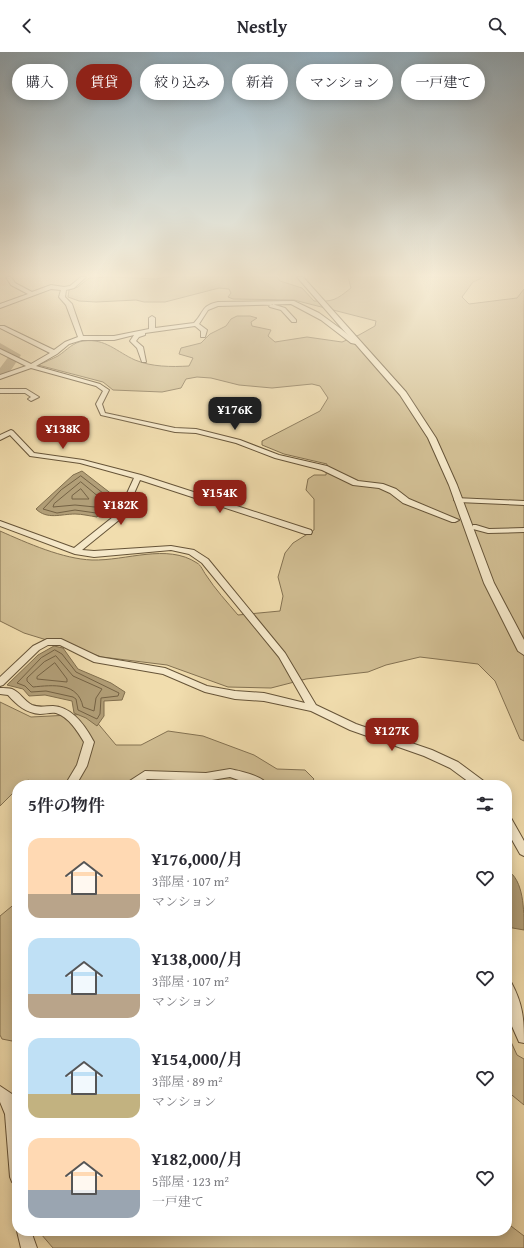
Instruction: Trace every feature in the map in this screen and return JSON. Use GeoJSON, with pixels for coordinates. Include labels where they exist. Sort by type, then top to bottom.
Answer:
{"type":"FeatureCollection","features":[{"type":"Feature","properties":{"kind":"street"},"geometry":{"type":"LineString","coordinates":[[14,333],[55,353]]}},
{"type":"Feature","properties":{"kind":"street"},"geometry":{"type":"LineString","coordinates":[[79,333],[81,338]]}},
{"type":"Feature","properties":{"kind":"street"},"geometry":{"type":"LineString","coordinates":[[0,377],[31,366],[55,353],[67,343],[81,338],[114,338],[138,333]]}},
{"type":"Feature","properties":{"kind":"street"},"geometry":{"type":"LineString","coordinates":[[144,361],[140,347],[134,341],[137,336],[147,333]]}},
{"type":"Feature","properties":{"kind":"street"},"geometry":{"type":"LineString","coordinates":[[341,333],[353,344],[359,344]]}},
{"type":"Feature","properties":{"kind":"street"},"geometry":{"type":"LineString","coordinates":[[349,333],[403,394],[418,415],[435,444],[453,485],[459,510],[489,583],[524,651]]}},
{"type":"Feature","properties":{"kind":"street"},"geometry":{"type":"LineString","coordinates":[[0,351],[31,366],[98,385],[106,390],[98,404],[98,409],[103,414],[175,430],[196,431],[238,441],[277,457],[324,468],[356,483],[380,486],[393,491],[406,501],[459,510],[524,503]]}},
{"type":"Feature","properties":{"kind":"street"},"geometry":{"type":"LineString","coordinates":[[0,391],[30,392],[36,396],[31,399]]}},
{"type":"Feature","properties":{"kind":"street"},"geometry":{"type":"LineString","coordinates":[[0,438],[11,432],[32,455],[81,461],[308,532]]}},
{"type":"Feature","properties":{"kind":"street"},"geometry":{"type":"LineString","coordinates":[[75,551],[121,514],[138,478]]}},
{"type":"Feature","properties":{"kind":"street"},"geometry":{"type":"LineString","coordinates":[[0,523],[75,551],[94,554],[171,548],[191,552],[205,561],[282,655],[313,708]]}},
{"type":"Feature","properties":{"kind":"street"},"geometry":{"type":"LineString","coordinates":[[476,527],[488,530],[524,530]]}},
{"type":"Feature","properties":{"kind":"street"},"geometry":{"type":"LineString","coordinates":[[0,683],[36,648],[47,642],[61,642],[97,660],[165,671],[205,689],[235,695],[264,697],[313,708],[353,727],[428,753],[454,765],[474,780]]}},
{"type":"Feature","properties":{"kind":"street"},"geometry":{"type":"LineString","coordinates":[[0,691],[11,692],[21,704],[34,710],[56,710],[74,720],[89,742],[82,766],[73,780]]}},
{"type":"Feature","properties":{"kind":"street"},"geometry":{"type":"LineString","coordinates":[[138,780],[145,775],[206,777],[230,773],[253,780]]}},
{"type":"Feature","properties":{"kind":"street"},"geometry":{"type":"LineString","coordinates":[[512,830],[524,851]]}},
{"type":"Feature","properties":{"kind":"street"},"geometry":{"type":"LineString","coordinates":[[512,996],[514,1000],[517,1024],[524,1037]]}},
{"type":"Feature","properties":{"kind":"street"},"geometry":{"type":"LineString","coordinates":[[0,1093],[7,1099],[12,1114]]}},
{"type":"Feature","properties":{"kind":"street"},"geometry":{"type":"LineString","coordinates":[[25,1236],[29,1248]]}},
{"type":"Feature","properties":{"kind":"shaded area"},"geometry":{"type":"Polygon","coordinates":[[[212,333],[270,333],[268,336],[275,342],[307,337],[342,342],[363,333],[524,333],[524,741],[520,739],[495,681],[478,664],[420,657],[386,665],[368,672],[306,679],[271,688],[228,687],[167,665],[102,657],[24,633],[0,621],[0,531],[45,550],[81,559],[105,560],[146,554],[173,554],[185,557],[200,565],[213,585],[238,615],[280,611],[283,596],[278,577],[285,553],[293,543],[314,530],[314,499],[306,490],[308,479],[314,475],[326,475],[327,464],[284,454],[262,445],[262,441],[320,411],[328,398],[320,386],[312,384],[272,388],[239,385],[211,378],[197,377],[186,379],[181,388],[162,392],[113,390],[103,382],[38,365],[58,356],[77,343],[84,341],[98,342],[111,346],[135,360],[148,364],[189,366],[193,358],[179,354],[181,348],[201,343],[212,333]]]}},
{"type":"Feature","properties":{"kind":"shaded area"},"geometry":{"type":"Polygon","coordinates":[[[0,702],[31,717],[90,714],[116,745],[141,745],[168,731],[203,736],[254,755],[277,769],[305,770],[314,779],[12,780],[12,794],[0,806],[0,702]]]}},
{"type":"Feature","properties":{"kind":"shaded area"},"geometry":{"type":"Polygon","coordinates":[[[12,906],[12,1041],[2,1039],[0,1035],[0,916],[12,906]]]}},
{"type":"Feature","properties":{"kind":"shaded area"},"geometry":{"type":"Polygon","coordinates":[[[512,1044],[517,1055],[524,1059],[524,1105],[512,1095],[512,1044]]]}},
{"type":"Feature","properties":{"kind":"shaded area"},"geometry":{"type":"Polygon","coordinates":[[[512,1227],[524,1236],[524,1248],[53,1248],[43,1236],[512,1236],[512,1227]]]}},
{"type":"Feature","properties":{"kind":"water"},"geometry":{"type":"Polygon","coordinates":[[[82,471],[113,495],[112,500],[97,517],[78,514],[54,516],[45,514],[36,509],[73,475],[82,471]]]}},
{"type":"Feature","properties":{"kind":"water"},"geometry":{"type":"Polygon","coordinates":[[[54,646],[63,648],[78,669],[111,683],[125,692],[122,700],[104,701],[104,716],[97,726],[86,718],[74,713],[72,701],[45,695],[29,696],[23,689],[7,685],[38,655],[54,646]]]}},
{"type":"Feature","properties":{"kind":"water"},"geometry":{"type":"Polygon","coordinates":[[[512,874],[517,881],[522,896],[524,930],[512,928],[512,874]]]}},
{"type":"Feature","properties":{"kind":"waterway"},"geometry":{"type":"LineString","coordinates":[[0,346],[15,355],[7,368],[0,373]]}}]}
